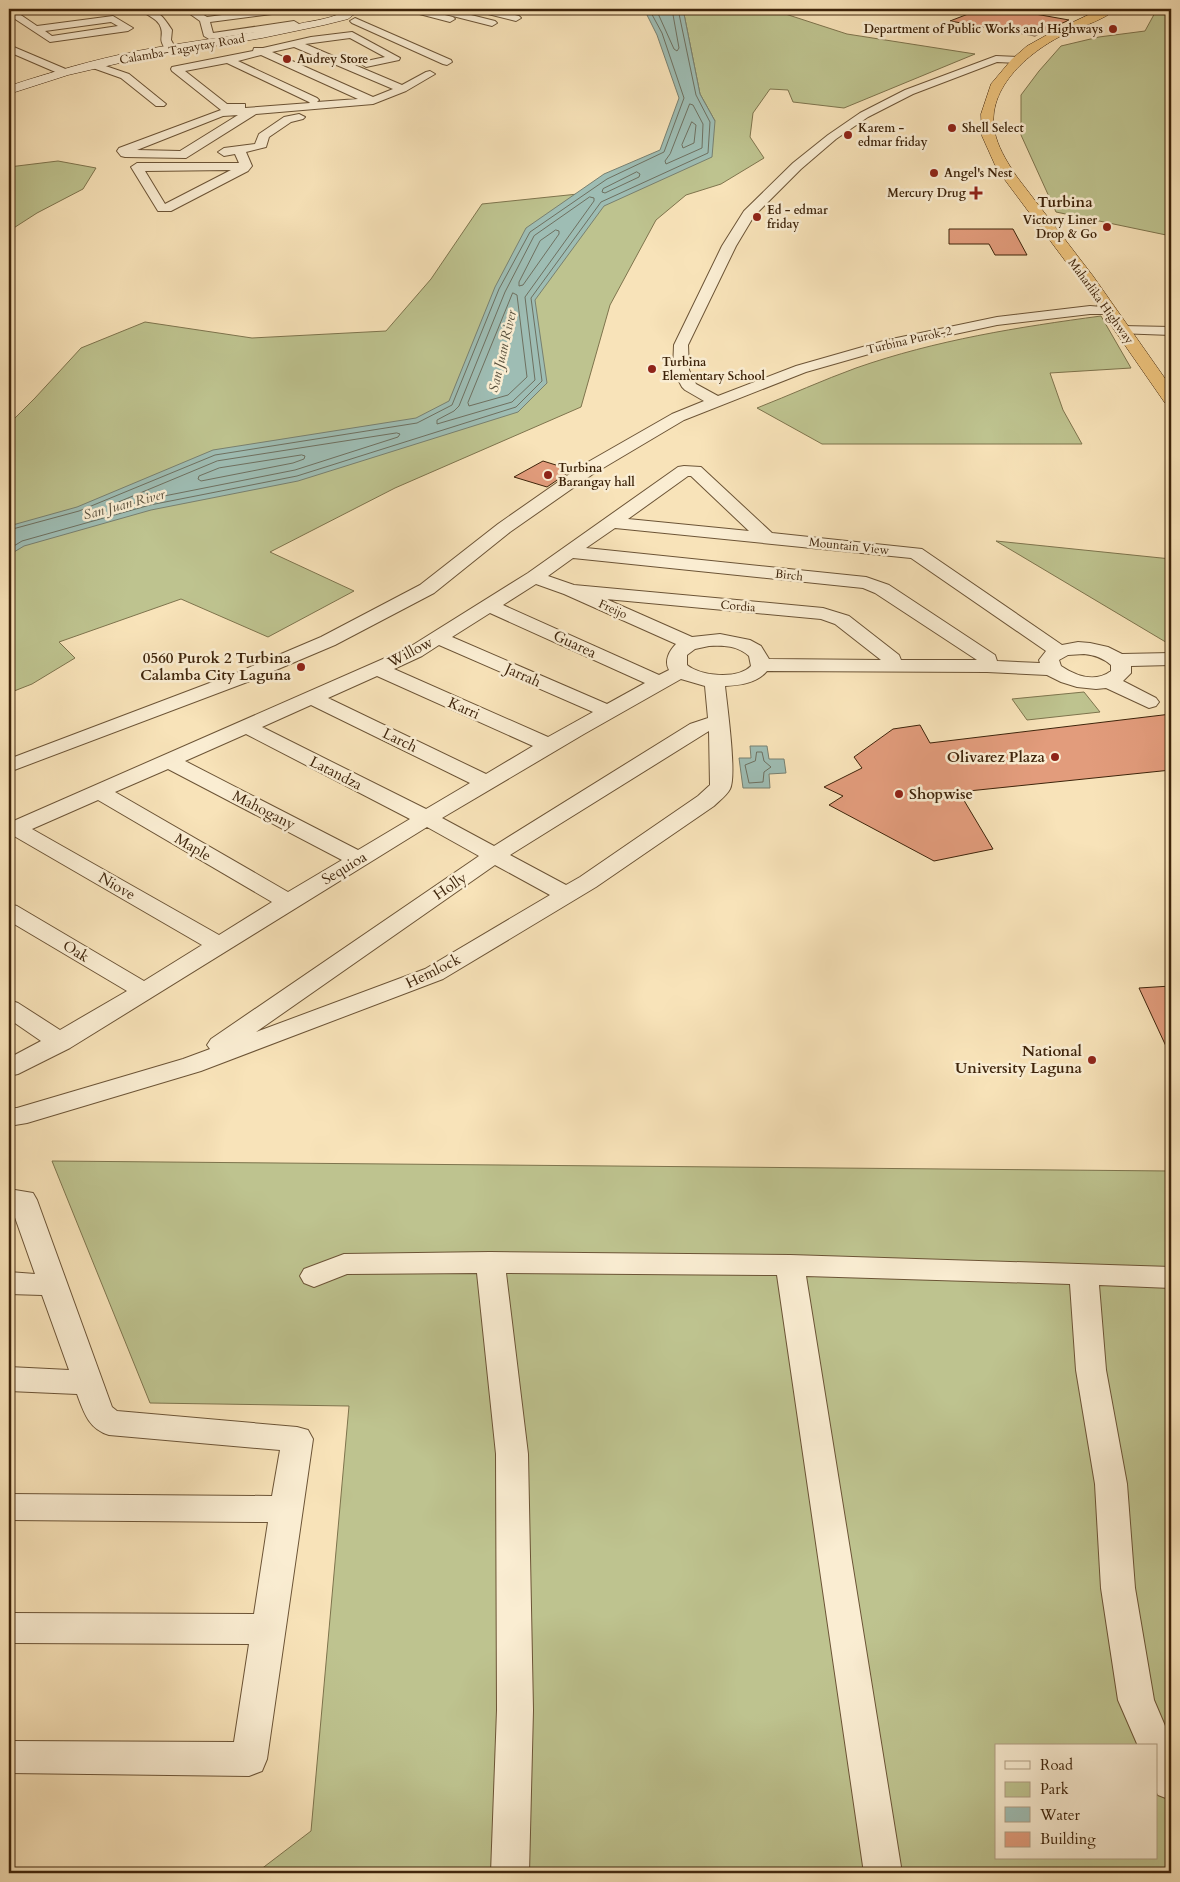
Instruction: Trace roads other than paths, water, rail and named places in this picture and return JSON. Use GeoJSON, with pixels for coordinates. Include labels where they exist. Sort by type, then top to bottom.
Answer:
{"type":"FeatureCollection","features":[{"type":"Feature","properties":{"kind":"highway","name":"Maharlika Highway"},"geometry":{"type":"LineString","coordinates":[[1110,9],[1044,41],[1018,60],[997,84],[988,114],[992,143],[1002,165],[1012,180],[1109,311],[1171,399]]}},
{"type":"Feature","properties":{"kind":"main road","name":"Calamba-Tagaytay Road"},"geometry":{"type":"LineString","coordinates":[[9,90],[64,72],[94,65],[171,48],[283,32],[351,12]]}},
{"type":"Feature","properties":{"kind":"street"},"geometry":{"type":"LineString","coordinates":[[44,9],[63,9]]}},
{"type":"Feature","properties":{"kind":"street"},"geometry":{"type":"LineString","coordinates":[[145,9],[159,17],[167,30],[166,43],[171,48]]}},
{"type":"Feature","properties":{"kind":"street"},"geometry":{"type":"LineString","coordinates":[[188,9],[206,24],[254,23],[268,29],[294,24],[282,10]]}},
{"type":"Feature","properties":{"kind":"street"},"geometry":{"type":"LineString","coordinates":[[206,24],[295,9]]}},
{"type":"Feature","properties":{"kind":"street"},"geometry":{"type":"LineString","coordinates":[[411,9],[464,23]]}},
{"type":"Feature","properties":{"kind":"street"},"geometry":{"type":"LineString","coordinates":[[436,9],[492,23]]}},
{"type":"Feature","properties":{"kind":"street"},"geometry":{"type":"LineString","coordinates":[[478,9],[516,18]]}},
{"type":"Feature","properties":{"kind":"street"},"geometry":{"type":"LineString","coordinates":[[9,11],[31,26],[53,40],[127,30],[120,22],[78,28],[67,25],[31,26]]}},
{"type":"Feature","properties":{"kind":"street"},"geometry":{"type":"LineString","coordinates":[[31,26],[104,11],[122,11]]}},
{"type":"Feature","properties":{"kind":"street"},"geometry":{"type":"LineString","coordinates":[[351,12],[368,15]]}},
{"type":"Feature","properties":{"kind":"street"},"geometry":{"type":"LineString","coordinates":[[351,12],[447,62]]}},
{"type":"Feature","properties":{"kind":"street"},"geometry":{"type":"LineString","coordinates":[[361,58],[382,51],[352,35],[310,40],[223,61],[176,69],[224,107],[368,99],[387,96],[430,74]]}},
{"type":"Feature","properties":{"kind":"street"},"geometry":{"type":"LineString","coordinates":[[165,37],[186,46]]}},
{"type":"Feature","properties":{"kind":"street"},"geometry":{"type":"LineString","coordinates":[[235,40],[368,99]]}},
{"type":"Feature","properties":{"kind":"street"},"geometry":{"type":"LineString","coordinates":[[310,40],[361,58],[413,84]]}},
{"type":"Feature","properties":{"kind":"street"},"geometry":{"type":"LineString","coordinates":[[295,44],[402,90]]}},
{"type":"Feature","properties":{"kind":"street"},"geometry":{"type":"LineString","coordinates":[[281,48],[387,96]]}},
{"type":"Feature","properties":{"kind":"street"},"geometry":{"type":"LineString","coordinates":[[10,51],[30,56],[64,72]]}},
{"type":"Feature","properties":{"kind":"street"},"geometry":{"type":"LineString","coordinates":[[243,56],[324,96]]}},
{"type":"Feature","properties":{"kind":"street"},"geometry":{"type":"LineString","coordinates":[[717,402],[690,388],[680,370],[681,345],[729,246],[749,214],[774,186],[797,166],[864,115],[909,92],[996,59],[1018,60]]}},
{"type":"Feature","properties":{"kind":"street"},"geometry":{"type":"LineString","coordinates":[[223,61],[222,65],[217,68],[226,72]]}},
{"type":"Feature","properties":{"kind":"street"},"geometry":{"type":"LineString","coordinates":[[223,61],[324,96]]}},
{"type":"Feature","properties":{"kind":"street"},"geometry":{"type":"LineString","coordinates":[[94,65],[125,76],[160,104]]}},
{"type":"Feature","properties":{"kind":"street"},"geometry":{"type":"LineString","coordinates":[[283,103],[251,126],[206,153],[133,155],[123,151],[221,113],[254,110],[283,103],[324,96],[368,99]]}},
{"type":"Feature","properties":{"kind":"street"},"geometry":{"type":"LineString","coordinates":[[182,154],[254,110]]}},
{"type":"Feature","properties":{"kind":"street"},"geometry":{"type":"LineString","coordinates":[[215,152],[258,147],[262,145],[263,136],[288,119],[299,117]]}},
{"type":"Feature","properties":{"kind":"street"},"geometry":{"type":"LineString","coordinates":[[239,150],[246,166]]}},
{"type":"Feature","properties":{"kind":"street"},"geometry":{"type":"LineString","coordinates":[[133,155],[137,167],[154,186],[162,208],[167,208],[246,166]]}},
{"type":"Feature","properties":{"kind":"street"},"geometry":{"type":"LineString","coordinates":[[137,167],[246,166]]}},
{"type":"Feature","properties":{"kind":"street"},"geometry":{"type":"LineString","coordinates":[[154,186],[213,170],[216,167]]}},
{"type":"Feature","properties":{"kind":"street"},"geometry":{"type":"LineString","coordinates":[[154,186],[167,168]]}},
{"type":"Feature","properties":{"kind":"street"},"geometry":{"type":"LineString","coordinates":[[154,186],[191,168]]}},
{"type":"Feature","properties":{"kind":"street","name":"Turbina Purok-2"},"geometry":{"type":"LineString","coordinates":[[9,766],[243,677],[328,642],[427,589],[504,528],[587,470],[678,417],[801,368],[887,344],[997,321],[1090,310],[1109,311]]}},
{"type":"Feature","properties":{"kind":"street"},"geometry":{"type":"LineString","coordinates":[[1126,335],[1171,331]]}},
{"type":"Feature","properties":{"kind":"street"},"geometry":{"type":"LineString","coordinates":[[1126,335],[1171,340]]}},
{"type":"Feature","properties":{"kind":"street","name":"Willow"},"geometry":{"type":"LineString","coordinates":[[12,830],[415,652],[534,577],[684,471],[695,471],[768,538]]}},
{"type":"Feature","properties":{"kind":"street","name":"Mountain View"},"geometry":{"type":"LineString","coordinates":[[610,522],[916,553],[1053,660],[1058,674],[1078,682],[1089,683],[1117,670]]}},
{"type":"Feature","properties":{"kind":"street","name":"Birch"},"geometry":{"type":"LineString","coordinates":[[570,552],[866,583],[882,589],[988,658]]}},
{"type":"Feature","properties":{"kind":"street","name":"Freijo"},"geometry":{"type":"LineString","coordinates":[[534,577],[571,590],[691,644]]}},
{"type":"Feature","properties":{"kind":"street","name":"Cordia"},"geometry":{"type":"LineString","coordinates":[[571,590],[823,614],[842,620],[892,658]]}},
{"type":"Feature","properties":{"kind":"street","name":"Guarea"},"geometry":{"type":"LineString","coordinates":[[490,606],[660,683]]}},
{"type":"Feature","properties":{"kind":"street","name":"Jarrah"},"geometry":{"type":"LineString","coordinates":[[438,638],[609,712]]}},
{"type":"Feature","properties":{"kind":"street"},"geometry":{"type":"LineString","coordinates":[[714,640],[739,643],[757,652],[761,662],[756,671],[749,676],[715,682],[691,676],[682,671],[676,660],[677,654],[691,644],[714,640]]}},
{"type":"Feature","properties":{"kind":"street"},"geometry":{"type":"LineString","coordinates":[[761,662],[987,666],[1053,660],[1068,648],[1090,648],[1111,655],[1117,670],[1149,702]]}},
{"type":"Feature","properties":{"kind":"street"},"geometry":{"type":"LineString","coordinates":[[761,662],[892,658],[1053,660]]}},
{"type":"Feature","properties":{"kind":"street"},"geometry":{"type":"LineString","coordinates":[[1117,670],[1171,659]]}},
{"type":"Feature","properties":{"kind":"street"},"geometry":{"type":"LineString","coordinates":[[1117,670],[1171,667]]}},
{"type":"Feature","properties":{"kind":"street","name":"Karri"},"geometry":{"type":"LineString","coordinates":[[378,669],[550,746]]}},
{"type":"Feature","properties":{"kind":"street","name":"Sequioa"},"geometry":{"type":"LineString","coordinates":[[9,1068],[61,1042],[426,818],[682,671]]}},
{"type":"Feature","properties":{"kind":"street","name":"Hemlock"},"geometry":{"type":"LineString","coordinates":[[9,1117],[192,1065],[434,974],[567,895],[706,801],[721,788],[722,772],[716,722],[715,682]]}},
{"type":"Feature","properties":{"kind":"street","name":"Larch"},"geometry":{"type":"LineString","coordinates":[[312,698],[488,783]]}},
{"type":"Feature","properties":{"kind":"street","name":"Holly"},"geometry":{"type":"LineString","coordinates":[[192,1065],[495,855],[697,728],[716,722]]}},
{"type":"Feature","properties":{"kind":"street","name":"Latandza"},"geometry":{"type":"LineString","coordinates":[[247,727],[426,818],[567,895]]}},
{"type":"Feature","properties":{"kind":"street","name":"Mahogany"},"geometry":{"type":"LineString","coordinates":[[169,761],[358,859]]}},
{"type":"Feature","properties":{"kind":"street","name":"Maple"},"geometry":{"type":"LineString","coordinates":[[98,791],[288,902]]}},
{"type":"Feature","properties":{"kind":"street","name":"Niove"},"geometry":{"type":"LineString","coordinates":[[12,830],[219,945]]}},
{"type":"Feature","properties":{"kind":"street","name":"Oak"},"geometry":{"type":"LineString","coordinates":[[9,911],[144,991]]}},
{"type":"Feature","properties":{"kind":"street"},"geometry":{"type":"LineString","coordinates":[[9,1008],[61,1042]]}},
{"type":"Feature","properties":{"kind":"street"},"geometry":{"type":"LineString","coordinates":[[9,1199],[23,1200],[88,1383],[100,1413],[109,1423],[297,1439],[249,1758],[9,1757]]}},
{"type":"Feature","properties":{"kind":"street"},"geometry":{"type":"LineString","coordinates":[[490,1262],[512,1454],[515,1710],[510,1873]]}},
{"type":"Feature","properties":{"kind":"street"},"geometry":{"type":"LineString","coordinates":[[314,1276],[344,1264],[490,1262],[790,1265],[1171,1277]]}},
{"type":"Feature","properties":{"kind":"street"},"geometry":{"type":"LineString","coordinates":[[790,1265],[883,1873]]}},
{"type":"Feature","properties":{"kind":"street"},"geometry":{"type":"LineString","coordinates":[[1084,1274],[1091,1370],[1111,1484],[1118,1588],[1136,1700],[1155,1744]]}},
{"type":"Feature","properties":{"kind":"street"},"geometry":{"type":"LineString","coordinates":[[9,1283],[53,1285]]}},
{"type":"Feature","properties":{"kind":"street"},"geometry":{"type":"LineString","coordinates":[[9,1378],[88,1383]]}},
{"type":"Feature","properties":{"kind":"street"},"geometry":{"type":"LineString","coordinates":[[9,1507],[286,1509]]}},
{"type":"Feature","properties":{"kind":"street"},"geometry":{"type":"LineString","coordinates":[[9,1628],[268,1629]]}},
{"type":"Feature","properties":{"kind":"street"},"geometry":{"type":"LineString","coordinates":[[1158,1752],[1171,1782]]}},
{"type":"Feature","properties":{"kind":"water","name":"San Juan River"},"geometry":{"type":"Polygon","coordinates":[[[644,9],[683,9],[700,94],[715,121],[712,157],[604,206],[535,300],[547,383],[518,412],[298,481],[151,510],[24,546],[9,555],[9,526],[77,507],[213,450],[416,418],[449,401],[495,287],[526,228],[604,174],[660,150],[679,98],[657,35],[644,9]]]}},
{"type":"Feature","properties":{"kind":"water"},"geometry":{"type":"Polygon","coordinates":[[[750,746],[767,746],[769,759],[784,759],[786,773],[769,774],[770,788],[743,788],[739,758],[751,758],[750,746]]]}},
{"type":"Feature","properties":{"kind":"place","name":"Department of Public Works and Highways"},"geometry":{"type":"Point","coordinates":[1113,29]}},
{"type":"Feature","properties":{"kind":"place","name":"Audrey Store"},"geometry":{"type":"Point","coordinates":[287,59]}},
{"type":"Feature","properties":{"kind":"place","name":"Shell Select"},"geometry":{"type":"Point","coordinates":[952,128]}},
{"type":"Feature","properties":{"kind":"place","name":"Karem - edmar friday"},"geometry":{"type":"Point","coordinates":[848,135]}},
{"type":"Feature","properties":{"kind":"place","name":"Angel's Nest"},"geometry":{"type":"Point","coordinates":[934,173]}},
{"type":"Feature","properties":{"kind":"place","name":"Mercury Drug"},"geometry":{"type":"Point","coordinates":[976,193]}},
{"type":"Feature","properties":{"kind":"place","name":"Ed - edmar friday"},"geometry":{"type":"Point","coordinates":[757,217]}},
{"type":"Feature","properties":{"kind":"place","name":"Victory Liner Drop & Go"},"geometry":{"type":"Point","coordinates":[1107,227]}},
{"type":"Feature","properties":{"kind":"place","name":"Turbina Elementary School"},"geometry":{"type":"Point","coordinates":[652,369]}},
{"type":"Feature","properties":{"kind":"place","name":"Turbina Barangay hall"},"geometry":{"type":"Point","coordinates":[548,475]}},
{"type":"Feature","properties":{"kind":"place","name":"0560 Purok 2 Turbina Calamba City Laguna"},"geometry":{"type":"Point","coordinates":[301,667]}},
{"type":"Feature","properties":{"kind":"place","name":"Olivarez Plaza"},"geometry":{"type":"Point","coordinates":[1055,757]}},
{"type":"Feature","properties":{"kind":"place","name":"Shopwise"},"geometry":{"type":"Point","coordinates":[899,794]}},
{"type":"Feature","properties":{"kind":"place","name":"National University Laguna"},"geometry":{"type":"Point","coordinates":[1092,1060]}},
{"type":"Feature","properties":{"kind":"district","name":"Turbina"},"geometry":{"type":"Point","coordinates":[1065,202]}}]}
